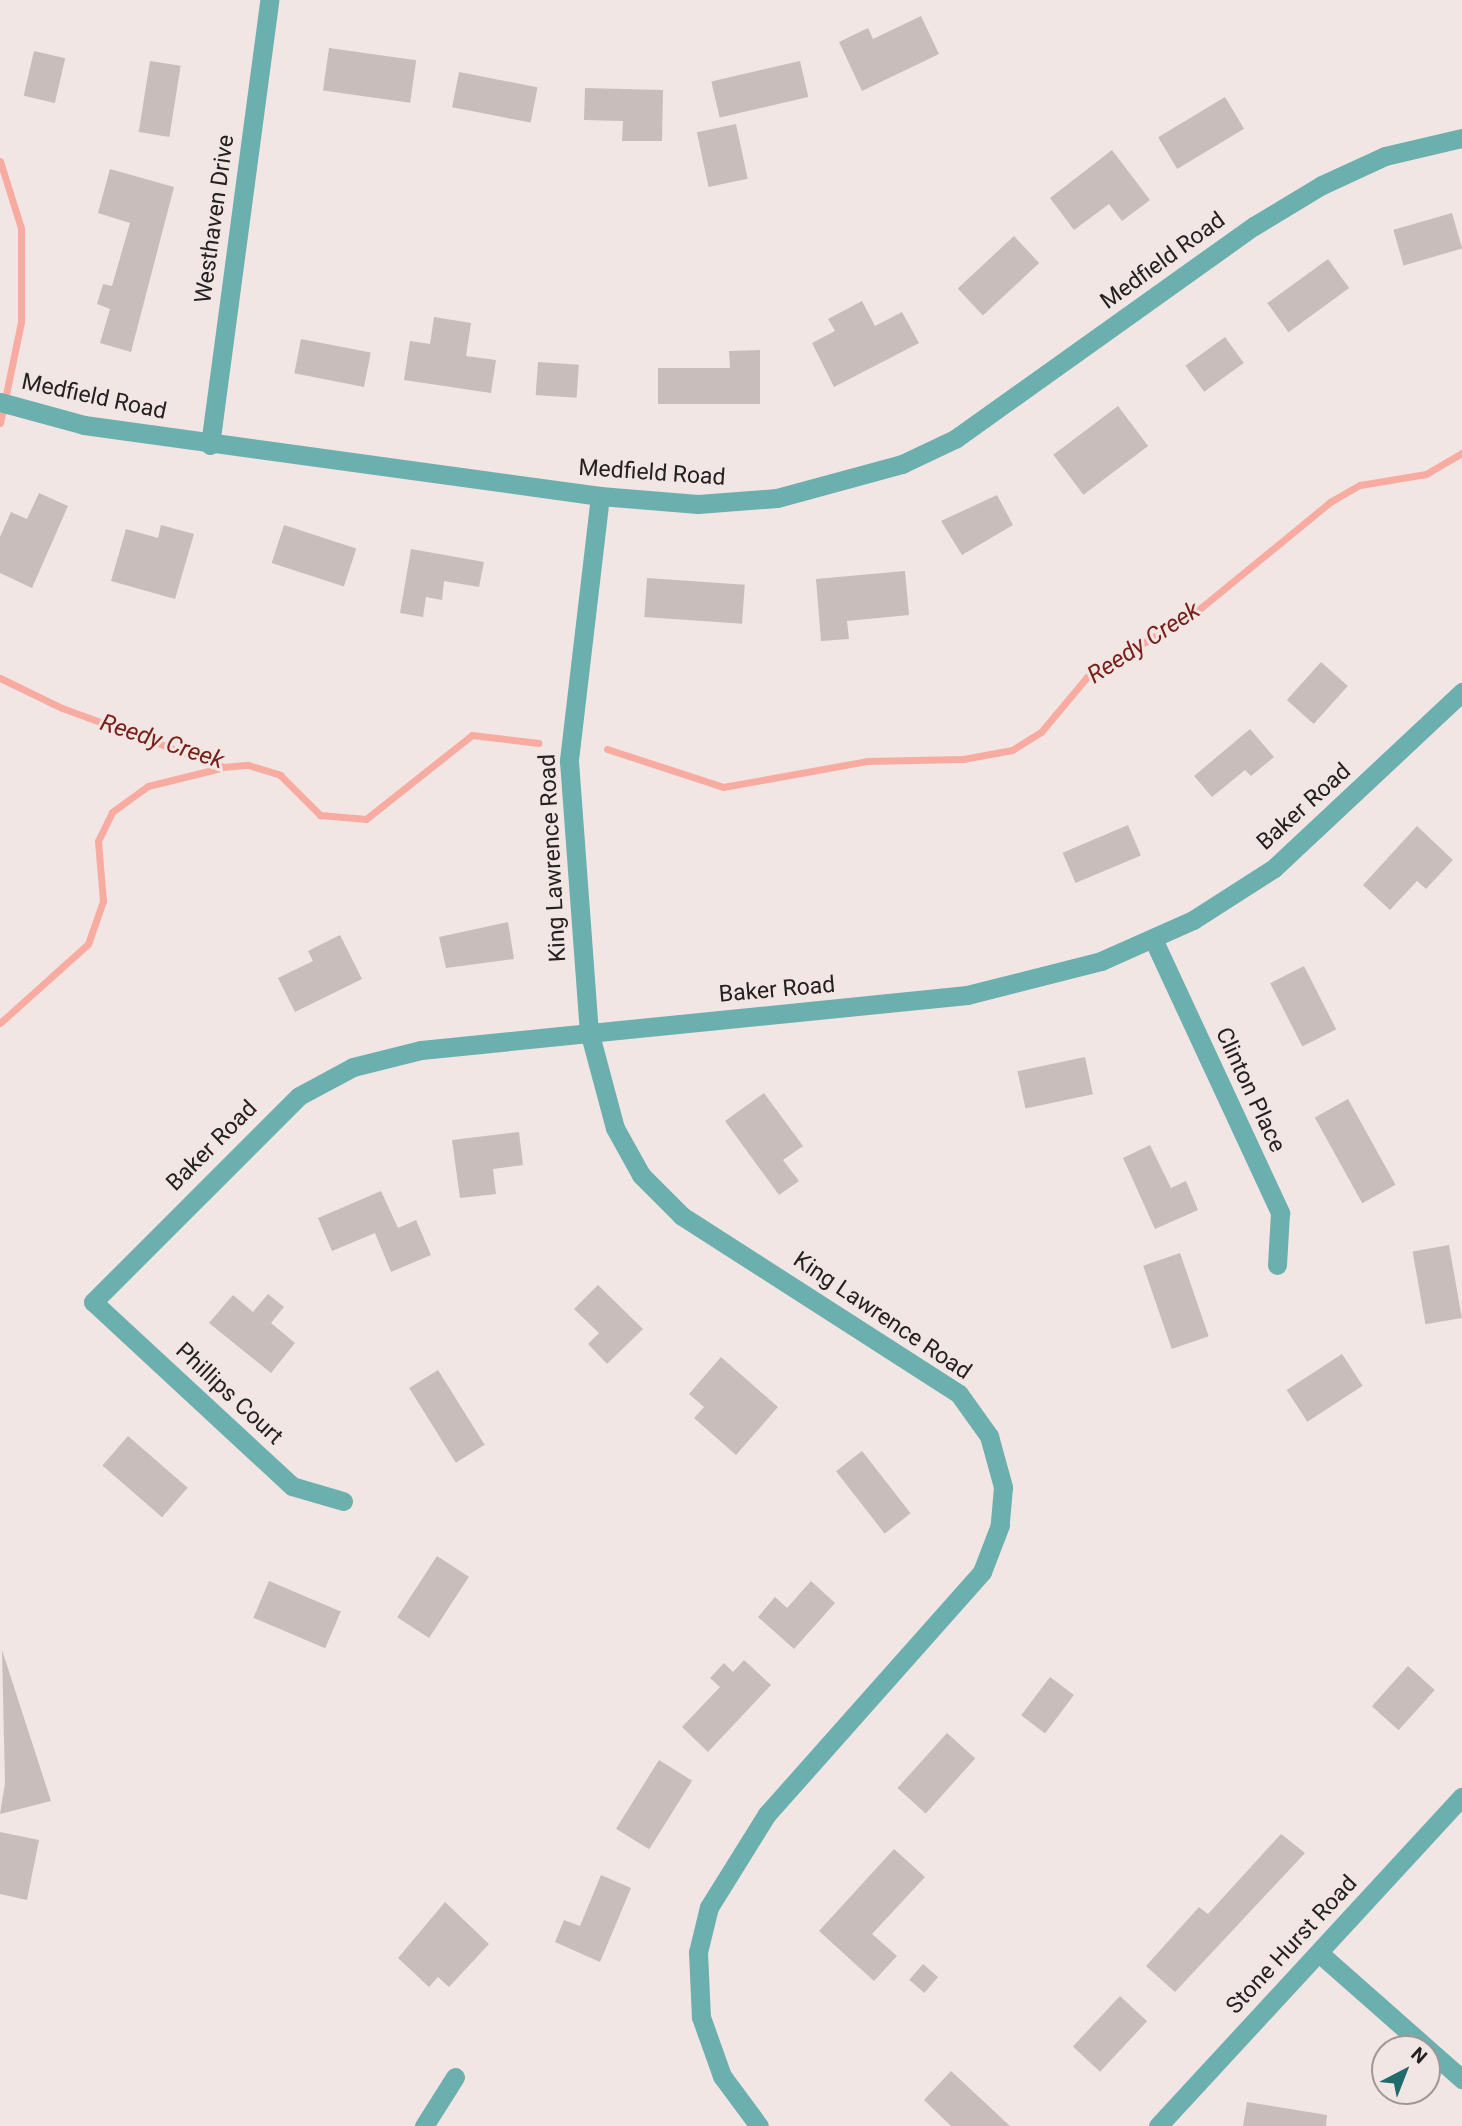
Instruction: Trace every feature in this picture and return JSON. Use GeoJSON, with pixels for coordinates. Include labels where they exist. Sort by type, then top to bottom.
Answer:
{"type":"FeatureCollection","features":[{"type":"Feature","properties":{"kind":"street","name":"Westhaven Drive"},"geometry":{"type":"LineString","coordinates":[[210,445],[269,0]]}},
{"type":"Feature","properties":{"kind":"street","name":"Medfield Road"},"geometry":{"type":"LineString","coordinates":[[0,402],[84,425],[210,445],[600,496],[738,502],[840,484],[902,464],[956,439],[1254,226],[1322,185],[1385,156],[1462,138]]}},
{"type":"Feature","properties":{"kind":"street","name":"King Lawrence Road"},"geometry":{"type":"LineString","coordinates":[[600,496],[569,761],[589,1031],[615,1128],[641,1175],[682,1216],[959,1394],[989,1436],[1001,1474],[1000,1525],[982,1572],[767,1814],[709,1907],[698,1952],[701,2017],[722,2076],[759,2126]]}},
{"type":"Feature","properties":{"kind":"street","name":"Baker Road"},"geometry":{"type":"LineString","coordinates":[[93,1302],[270,1120],[323,1082],[421,1050],[967,995],[1049,979],[1154,941],[1274,868],[1462,692]]}},
{"type":"Feature","properties":{"kind":"street","name":"Clinton Place"},"geometry":{"type":"LineString","coordinates":[[1154,941],[1279,1213],[1277,1265]]}},
{"type":"Feature","properties":{"kind":"street","name":"Phillips Court"},"geometry":{"type":"LineString","coordinates":[[93,1302],[292,1486],[343,1501]]}},
{"type":"Feature","properties":{"kind":"street","name":"Stone Hurst Road"},"geometry":{"type":"LineString","coordinates":[[1158,2126],[1462,1797]]}},
{"type":"Feature","properties":{"kind":"street"},"geometry":{"type":"LineString","coordinates":[[1319,1953],[1462,2079]]}},
{"type":"Feature","properties":{"kind":"street"},"geometry":{"type":"LineString","coordinates":[[424,2126],[455,2077]]}},
{"type":"Feature","properties":{"kind":"building"},"geometry":{"type":"Polygon","coordinates":[[[921,16],[939,54],[862,91],[839,42],[868,28],[873,39],[921,16]]]}},
{"type":"Feature","properties":{"kind":"building"},"geometry":{"type":"Polygon","coordinates":[[[329,48],[416,60],[410,103],[323,91],[329,48]]]}},
{"type":"Feature","properties":{"kind":"building"},"geometry":{"type":"Polygon","coordinates":[[[34,51],[65,58],[55,103],[24,96],[34,51]]]}},
{"type":"Feature","properties":{"kind":"building"},"geometry":{"type":"Polygon","coordinates":[[[150,61],[181,66],[169,137],[139,132],[150,61]]]}},
{"type":"Feature","properties":{"kind":"building"},"geometry":{"type":"Polygon","coordinates":[[[800,61],[808,97],[720,118],[711,81],[800,61]]]}},
{"type":"Feature","properties":{"kind":"building"},"geometry":{"type":"Polygon","coordinates":[[[459,72],[538,87],[531,123],[452,107],[459,72]]]}},
{"type":"Feature","properties":{"kind":"building"},"geometry":{"type":"Polygon","coordinates":[[[585,88],[663,90],[662,141],[622,141],[623,121],[584,120],[585,88]]]}},
{"type":"Feature","properties":{"kind":"building"},"geometry":{"type":"Polygon","coordinates":[[[1225,97],[1244,129],[1177,169],[1158,137],[1225,97]]]}},
{"type":"Feature","properties":{"kind":"building"},"geometry":{"type":"Polygon","coordinates":[[[736,124],[748,179],[709,187],[697,132],[736,124]]]}},
{"type":"Feature","properties":{"kind":"building"},"geometry":{"type":"Polygon","coordinates":[[[1112,150],[1150,200],[1122,221],[1109,204],[1074,230],[1050,198],[1112,150]]]}},
{"type":"Feature","properties":{"kind":"building"},"geometry":{"type":"Polygon","coordinates":[[[110,169],[174,187],[131,352],[100,343],[110,309],[97,304],[103,284],[112,286],[130,223],[98,213],[110,169]]]}},
{"type":"Feature","properties":{"kind":"building"},"geometry":{"type":"Polygon","coordinates":[[[1452,213],[1462,249],[1404,265],[1393,230],[1452,213]]]}},
{"type":"Feature","properties":{"kind":"building"},"geometry":{"type":"Polygon","coordinates":[[[1014,236],[1039,263],[983,316],[958,289],[1014,236]]]}},
{"type":"Feature","properties":{"kind":"building"},"geometry":{"type":"Polygon","coordinates":[[[1328,259],[1349,288],[1288,332],[1267,303],[1328,259]]]}},
{"type":"Feature","properties":{"kind":"building"},"geometry":{"type":"Polygon","coordinates":[[[862,301],[875,326],[902,312],[919,343],[834,387],[812,343],[835,331],[828,319],[862,301]]]}},
{"type":"Feature","properties":{"kind":"building"},"geometry":{"type":"Polygon","coordinates":[[[434,317],[471,323],[466,356],[496,360],[491,393],[404,380],[410,341],[430,344],[434,317]]]}},
{"type":"Feature","properties":{"kind":"building"},"geometry":{"type":"Polygon","coordinates":[[[1225,337],[1244,363],[1204,392],[1185,366],[1225,337]]]}},
{"type":"Feature","properties":{"kind":"building"},"geometry":{"type":"Polygon","coordinates":[[[301,339],[371,353],[364,387],[294,373],[301,339]]]}},
{"type":"Feature","properties":{"kind":"building"},"geometry":{"type":"Polygon","coordinates":[[[760,350],[760,404],[658,404],[658,368],[730,368],[729,351],[760,350]]]}},
{"type":"Feature","properties":{"kind":"building"},"geometry":{"type":"Polygon","coordinates":[[[538,362],[579,365],[577,398],[536,395],[538,362]]]}},
{"type":"Feature","properties":{"kind":"building"},"geometry":{"type":"Polygon","coordinates":[[[1118,406],[1148,446],[1083,495],[1053,455],[1118,406]]]}},
{"type":"Feature","properties":{"kind":"building"},"geometry":{"type":"Polygon","coordinates":[[[39,493],[68,506],[32,588],[0,573],[0,537],[11,512],[27,519],[39,493]]]}},
{"type":"Feature","properties":{"kind":"building"},"geometry":{"type":"Polygon","coordinates":[[[997,495],[1013,525],[962,555],[941,521],[997,495]]]}},
{"type":"Feature","properties":{"kind":"building"},"geometry":{"type":"Polygon","coordinates":[[[161,525],[194,534],[175,599],[111,581],[126,529],[158,538],[161,525]]]}},
{"type":"Feature","properties":{"kind":"building"},"geometry":{"type":"Polygon","coordinates":[[[284,525],[356,548],[344,587],[272,563],[284,525]]]}},
{"type":"Feature","properties":{"kind":"building"},"geometry":{"type":"Polygon","coordinates":[[[411,549],[484,562],[479,587],[444,581],[442,600],[426,597],[423,617],[400,613],[411,549]]]}},
{"type":"Feature","properties":{"kind":"building"},"geometry":{"type":"Polygon","coordinates":[[[905,571],[909,615],[847,621],[849,639],[821,641],[816,579],[905,571]]]}},
{"type":"Feature","properties":{"kind":"building"},"geometry":{"type":"Polygon","coordinates":[[[647,578],[745,585],[742,624],[644,617],[647,578]]]}},
{"type":"Feature","properties":{"kind":"building"},"geometry":{"type":"Polygon","coordinates":[[[1321,662],[1348,686],[1314,724],[1287,700],[1321,662]]]}},
{"type":"Feature","properties":{"kind":"building"},"geometry":{"type":"Polygon","coordinates":[[[1250,729],[1274,757],[1251,776],[1245,770],[1212,797],[1194,776],[1250,729]]]}},
{"type":"Feature","properties":{"kind":"building"},"geometry":{"type":"Polygon","coordinates":[[[1128,825],[1141,855],[1076,883],[1063,853],[1128,825]]]}},
{"type":"Feature","properties":{"kind":"building"},"geometry":{"type":"Polygon","coordinates":[[[1417,826],[1453,860],[1426,889],[1417,881],[1390,910],[1363,885],[1417,826]]]}},
{"type":"Feature","properties":{"kind":"building"},"geometry":{"type":"Polygon","coordinates":[[[508,922],[514,959],[446,968],[439,937],[508,922]]]}},
{"type":"Feature","properties":{"kind":"building"},"geometry":{"type":"Polygon","coordinates":[[[340,935],[362,979],[295,1012],[278,978],[313,961],[308,951],[340,935]]]}},
{"type":"Feature","properties":{"kind":"building"},"geometry":{"type":"Polygon","coordinates":[[[1304,966],[1336,1029],[1302,1047],[1270,983],[1304,966]]]}},
{"type":"Feature","properties":{"kind":"building"},"geometry":{"type":"Polygon","coordinates":[[[1085,1057],[1093,1094],[1025,1109],[1018,1071],[1085,1057]]]}},
{"type":"Feature","properties":{"kind":"building"},"geometry":{"type":"Polygon","coordinates":[[[764,1093],[803,1146],[783,1160],[799,1181],[779,1195],[725,1121],[764,1093]]]}},
{"type":"Feature","properties":{"kind":"building"},"geometry":{"type":"Polygon","coordinates":[[[1348,1099],[1396,1185],[1362,1203],[1315,1117],[1348,1099]]]}},
{"type":"Feature","properties":{"kind":"building"},"geometry":{"type":"Polygon","coordinates":[[[519,1132],[523,1165],[493,1169],[496,1194],[460,1198],[452,1140],[519,1132]]]}},
{"type":"Feature","properties":{"kind":"building"},"geometry":{"type":"Polygon","coordinates":[[[1150,1145],[1171,1188],[1186,1181],[1198,1210],[1155,1229],[1123,1158],[1150,1145]]]}},
{"type":"Feature","properties":{"kind":"building"},"geometry":{"type":"Polygon","coordinates":[[[381,1191],[398,1228],[416,1220],[431,1255],[391,1272],[375,1233],[332,1251],[318,1218],[381,1191]]]}},
{"type":"Feature","properties":{"kind":"building"},"geometry":{"type":"Polygon","coordinates":[[[1449,1245],[1462,1318],[1425,1324],[1413,1251],[1449,1245]]]}},
{"type":"Feature","properties":{"kind":"building"},"geometry":{"type":"Polygon","coordinates":[[[1180,1253],[1209,1336],[1172,1349],[1143,1266],[1180,1253]]]}},
{"type":"Feature","properties":{"kind":"building"},"geometry":{"type":"Polygon","coordinates":[[[598,1285],[643,1329],[607,1364],[588,1344],[599,1333],[574,1309],[598,1285]]]}},
{"type":"Feature","properties":{"kind":"building"},"geometry":{"type":"Polygon","coordinates":[[[268,1294],[284,1307],[271,1323],[295,1343],[271,1373],[209,1323],[233,1295],[253,1312],[268,1294]]]}},
{"type":"Feature","properties":{"kind":"building"},"geometry":{"type":"Polygon","coordinates":[[[1342,1354],[1363,1386],[1307,1422],[1287,1390],[1342,1354]]]}},
{"type":"Feature","properties":{"kind":"building"},"geometry":{"type":"Polygon","coordinates":[[[721,1357],[778,1407],[736,1455],[694,1418],[704,1407],[689,1394],[721,1357]]]}},
{"type":"Feature","properties":{"kind":"building"},"geometry":{"type":"Polygon","coordinates":[[[438,1370],[485,1445],[456,1463],[409,1388],[438,1370]]]}},
{"type":"Feature","properties":{"kind":"building"},"geometry":{"type":"Polygon","coordinates":[[[128,1436],[188,1488],[162,1517],[102,1465],[128,1436]]]}},
{"type":"Feature","properties":{"kind":"building"},"geometry":{"type":"Polygon","coordinates":[[[862,1451],[911,1513],[885,1534],[836,1471],[862,1451]]]}},
{"type":"Feature","properties":{"kind":"building"},"geometry":{"type":"Polygon","coordinates":[[[437,1556],[469,1577],[429,1638],[397,1617],[437,1556]]]}},
{"type":"Feature","properties":{"kind":"building"},"geometry":{"type":"Polygon","coordinates":[[[269,1581],[341,1611],[325,1648],[253,1618],[269,1581]]]}},
{"type":"Feature","properties":{"kind":"building"},"geometry":{"type":"Polygon","coordinates":[[[811,1581],[835,1603],[794,1649],[758,1617],[775,1597],[787,1608],[811,1581]]]}},
{"type":"Feature","properties":{"kind":"building"},"geometry":{"type":"Polygon","coordinates":[[[2,1650],[51,1801],[0,1814],[5,1783],[2,1650]]]}},
{"type":"Feature","properties":{"kind":"building"},"geometry":{"type":"Polygon","coordinates":[[[744,1660],[771,1685],[708,1752],[682,1727],[720,1687],[710,1678],[724,1663],[733,1672],[744,1660]]]}},
{"type":"Feature","properties":{"kind":"building"},"geometry":{"type":"Polygon","coordinates":[[[1408,1666],[1435,1690],[1399,1730],[1372,1706],[1408,1666]]]}},
{"type":"Feature","properties":{"kind":"building"},"geometry":{"type":"Polygon","coordinates":[[[1050,1677],[1074,1695],[1045,1733],[1021,1715],[1050,1677]]]}},
{"type":"Feature","properties":{"kind":"building"},"geometry":{"type":"Polygon","coordinates":[[[947,1733],[975,1758],[926,1813],[897,1788],[947,1733]]]}},
{"type":"Feature","properties":{"kind":"building"},"geometry":{"type":"Polygon","coordinates":[[[659,1760],[692,1781],[649,1849],[616,1829],[659,1760]]]}},
{"type":"Feature","properties":{"kind":"building"},"geometry":{"type":"Polygon","coordinates":[[[0,1832],[39,1840],[27,1900],[0,1894],[0,1832]]]}},
{"type":"Feature","properties":{"kind":"building"},"geometry":{"type":"Polygon","coordinates":[[[1281,1834],[1305,1853],[1175,1992],[1146,1966],[1199,1907],[1208,1914],[1281,1834]]]}},
{"type":"Feature","properties":{"kind":"building"},"geometry":{"type":"Polygon","coordinates":[[[894,1849],[925,1877],[872,1934],[897,1956],[874,1981],[819,1931],[894,1849]]]}},
{"type":"Feature","properties":{"kind":"building"},"geometry":{"type":"Polygon","coordinates":[[[601,1875],[631,1888],[600,1962],[555,1942],[564,1920],[580,1926],[601,1875]]]}},
{"type":"Feature","properties":{"kind":"building"},"geometry":{"type":"Polygon","coordinates":[[[445,1902],[489,1944],[449,1987],[438,1977],[429,1987],[398,1958],[445,1902]]]}},
{"type":"Feature","properties":{"kind":"building"},"geometry":{"type":"Polygon","coordinates":[[[923,1964],[938,1977],[924,1993],[909,1980],[923,1964]]]}},
{"type":"Feature","properties":{"kind":"building"},"geometry":{"type":"Polygon","coordinates":[[[1120,1996],[1147,2021],[1100,2072],[1073,2046],[1120,1996]]]}},
{"type":"Feature","properties":{"kind":"building"},"geometry":{"type":"Polygon","coordinates":[[[951,2071],[1010,2126],[951,2126],[924,2100],[951,2071]]]}},
{"type":"Feature","properties":{"kind":"building"},"geometry":{"type":"Polygon","coordinates":[[[1247,2102],[1327,2115],[1326,2126],[1243,2126],[1247,2102]]]}},
{"type":"Feature","properties":{"kind":"waterway"},"geometry":{"type":"LineString","coordinates":[[0,161],[21,228],[21,322],[0,423]]}},
{"type":"Feature","properties":{"kind":"waterway","name":"Reedy Creek"},"geometry":{"type":"LineString","coordinates":[[607,749],[723,787],[867,761],[963,759],[1012,750],[1041,732],[1087,677],[1197,611],[1330,502],[1360,485],[1426,474],[1462,453]]}},
{"type":"Feature","properties":{"kind":"waterway","name":"Reedy Creek"},"geometry":{"type":"LineString","coordinates":[[0,678],[62,708],[223,767],[248,765],[280,775],[320,815],[366,819],[472,735],[539,743]]}},
{"type":"Feature","properties":{"kind":"waterway"},"geometry":{"type":"LineString","coordinates":[[0,1023],[88,944],[103,901],[98,841],[112,812],[148,786],[221,768]]}}]}
